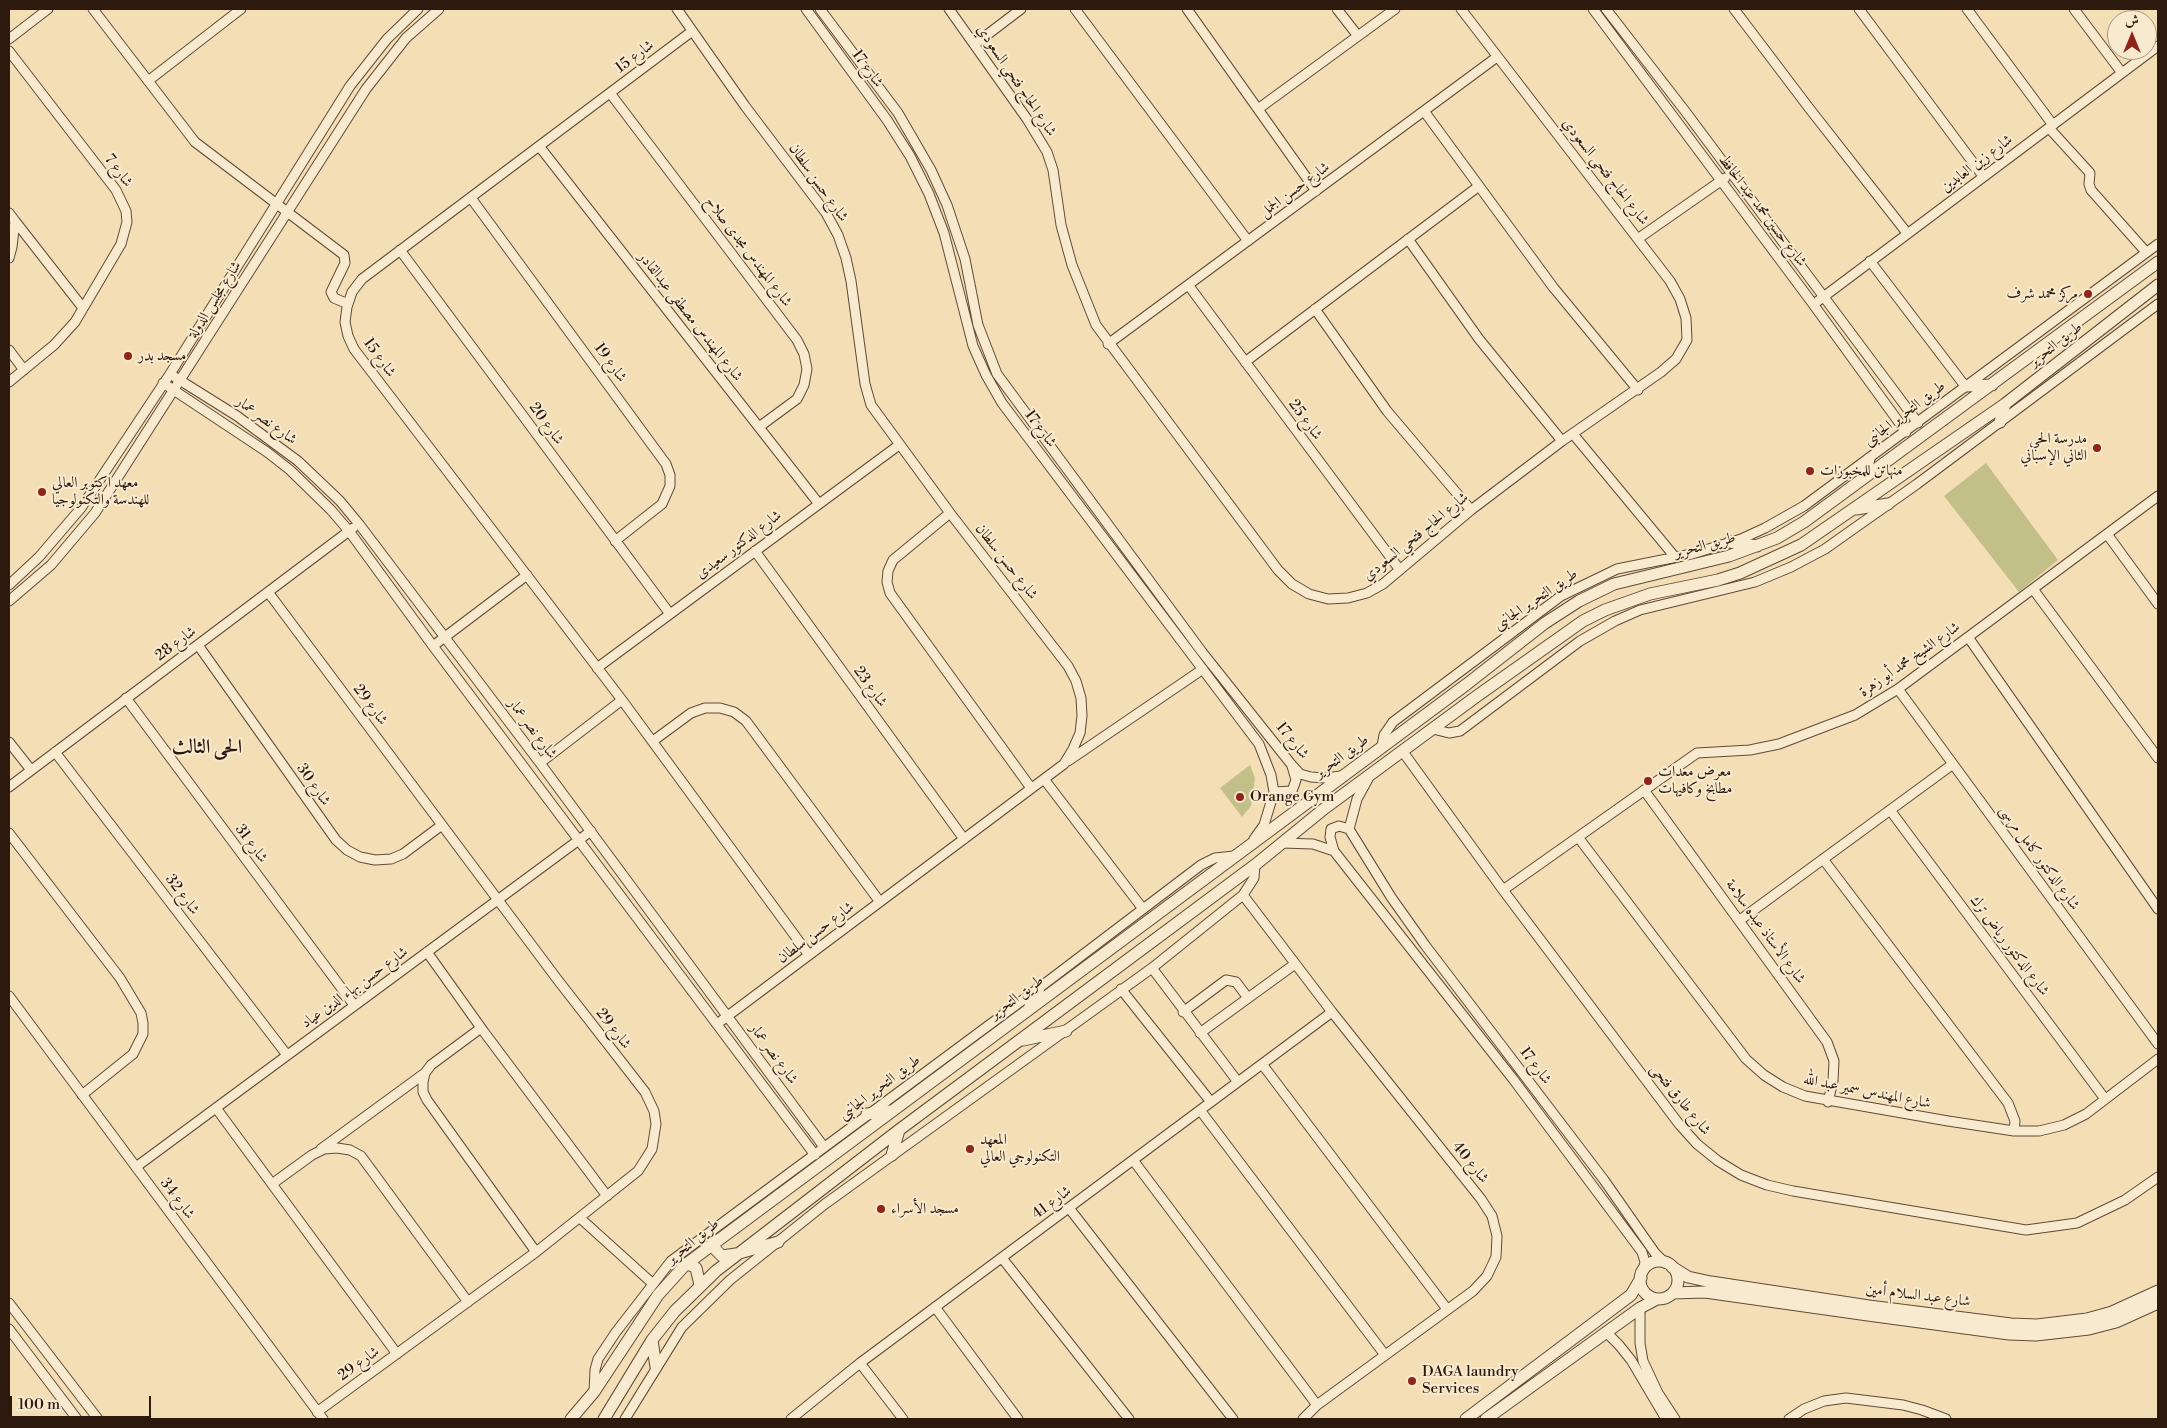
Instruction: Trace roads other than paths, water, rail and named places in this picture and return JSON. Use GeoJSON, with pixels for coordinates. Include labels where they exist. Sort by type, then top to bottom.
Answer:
{"type":"FeatureCollection","features":[{"type":"Feature","properties":{"kind":"street"},"geometry":{"type":"LineString","coordinates":[[9,39],[48,9]]}},
{"type":"Feature","properties":{"kind":"street"},"geometry":{"type":"LineString","coordinates":[[93,9],[195,142],[288,210],[344,255],[346,263],[331,292],[334,298],[348,304]]}},
{"type":"Feature","properties":{"kind":"street"},"geometry":{"type":"LineString","coordinates":[[148,81],[229,12],[241,9]]}},
{"type":"Feature","properties":{"kind":"street","name":"شارع مجلس الدولة"},"geometry":{"type":"LineString","coordinates":[[9,585],[39,557],[81,508],[170,374],[368,62],[387,39],[418,9]]}},
{"type":"Feature","properties":{"kind":"street","name":"شارع مجلس الدولة"},"geometry":{"type":"LineString","coordinates":[[9,601],[44,571],[74,540],[95,513],[371,82],[406,38],[439,9]]}},
{"type":"Feature","properties":{"kind":"street","name":"شارع حسن سلطان"},"geometry":{"type":"LineString","coordinates":[[677,9],[691,32],[826,213],[838,235],[846,258],[851,282],[867,395],[876,415],[1068,666],[1076,681],[1081,698],[1082,716],[1080,733],[1073,750],[1064,764],[717,1024]]}},
{"type":"Feature","properties":{"kind":"street","name":"شارع 17"},"geometry":{"type":"LineString","coordinates":[[806,9],[887,120],[910,156],[929,194],[952,257],[973,346],[986,375],[1002,403],[1259,744],[1271,775],[1274,792]]}},
{"type":"Feature","properties":{"kind":"street","name":"شارع 17"},"geometry":{"type":"LineString","coordinates":[[820,9],[898,113],[931,170],[947,205],[965,259],[978,326],[997,374],[1202,652],[1291,764],[1300,774],[1311,777],[1341,776]]}},
{"type":"Feature","properties":{"kind":"street","name":"شارع الحاج فتحي السعودي"},"geometry":{"type":"LineString","coordinates":[[949,9],[1038,135],[1047,152],[1053,170],[1061,225],[1072,265],[1096,325],[1108,344],[1278,570],[1292,584],[1309,594],[1328,599],[1348,598],[1366,593],[1384,584],[1471,510],[1562,441],[1638,390],[1676,359],[1687,340],[1686,318],[1680,298],[1639,238],[1461,9]]}},
{"type":"Feature","properties":{"kind":"street"},"geometry":{"type":"LineString","coordinates":[[1075,9],[1248,241]]}},
{"type":"Feature","properties":{"kind":"street"},"geometry":{"type":"LineString","coordinates":[[1187,9],[1316,191]]}},
{"type":"Feature","properties":{"kind":"street"},"geometry":{"type":"LineString","coordinates":[[1337,9],[1358,36]]}},
{"type":"Feature","properties":{"kind":"street"},"geometry":{"type":"LineString","coordinates":[[1258,110],[1395,9]]}},
{"type":"Feature","properties":{"kind":"street","name":"شارع حسين محمد عبد الحافظ"},"geometry":{"type":"LineString","coordinates":[[1594,9],[1722,180],[1906,432]]}},
{"type":"Feature","properties":{"kind":"street","name":"شارع حسين محمد عبد الحافظ"},"geometry":{"type":"LineString","coordinates":[[1606,9],[1918,423]]}},
{"type":"Feature","properties":{"kind":"street"},"geometry":{"type":"LineString","coordinates":[[1734,9],[1907,233]]}},
{"type":"Feature","properties":{"kind":"street"},"geometry":{"type":"LineString","coordinates":[[1859,9],[1983,176]]}},
{"type":"Feature","properties":{"kind":"street"},"geometry":{"type":"LineString","coordinates":[[1967,9],[2051,126],[2090,173],[2089,184],[2091,190],[2146,252]]}},
{"type":"Feature","properties":{"kind":"street"},"geometry":{"type":"LineString","coordinates":[[2074,9],[2122,73]]}},
{"type":"Feature","properties":{"kind":"street"},"geometry":{"type":"LineString","coordinates":[[975,44],[1017,10]]}},
{"type":"Feature","properties":{"kind":"street","name":"شارع 15"},"geometry":{"type":"LineString","coordinates":[[691,32],[362,279],[352,292],[348,304],[346,322],[348,336],[354,350],[622,700],[809,955]]}},
{"type":"Feature","properties":{"kind":"street","name":"شارع زين العابدين"},"geometry":{"type":"LineString","coordinates":[[1813,304],[2158,46]]}},
{"type":"Feature","properties":{"kind":"street","name":"شارع 7"},"geometry":{"type":"LineString","coordinates":[[9,51],[116,190],[126,211],[126,228],[121,244],[83,308],[65,334],[9,382]]}},
{"type":"Feature","properties":{"kind":"street","name":"شارع حسن الجمل"},"geometry":{"type":"LineString","coordinates":[[1108,344],[1497,57]]}},
{"type":"Feature","properties":{"kind":"street","name":"شارع المهندس مجدى صلاح"},"geometry":{"type":"LineString","coordinates":[[610,93],[796,340],[804,354],[807,369],[804,385],[797,399],[759,428]]}},
{"type":"Feature","properties":{"kind":"street"},"geometry":{"type":"LineString","coordinates":[[1424,111],[1553,287],[1638,390]]}},
{"type":"Feature","properties":{"kind":"street","name":"شارع المهندس مصطفى عبدالقادر"},"geometry":{"type":"LineString","coordinates":[[539,146],[819,504]]}},
{"type":"Feature","properties":{"kind":"street"},"geometry":{"type":"LineString","coordinates":[[1639,238],[1731,173]]}},
{"type":"Feature","properties":{"kind":"street"},"geometry":{"type":"LineString","coordinates":[[1245,362],[1479,186]]}},
{"type":"Feature","properties":{"kind":"street","name":"شارع 19"},"geometry":{"type":"LineString","coordinates":[[471,198],[666,464],[670,475],[670,486],[662,504],[616,541]]}},
{"type":"Feature","properties":{"kind":"street"},"geometry":{"type":"LineString","coordinates":[[9,213],[83,308]]}},
{"type":"Feature","properties":{"kind":"street"},"geometry":{"type":"LineString","coordinates":[[9,258],[15,221]]}},
{"type":"Feature","properties":{"kind":"street"},"geometry":{"type":"LineString","coordinates":[[1408,240],[1480,339],[1562,441]]}},
{"type":"Feature","properties":{"kind":"street","name":"طريق التحرير الجانبى"},"geometry":{"type":"LineString","coordinates":[[1382,746],[1384,735],[1393,722],[1561,596],[1617,569],[1675,557],[1730,542],[1765,528],[1804,506],[2158,244]]}},
{"type":"Feature","properties":{"kind":"street","name":"شارع 20"},"geometry":{"type":"LineString","coordinates":[[400,250],[670,614]]}},
{"type":"Feature","properties":{"kind":"street"},"geometry":{"type":"LineString","coordinates":[[1870,261],[1965,386],[1992,385]]}},
{"type":"Feature","properties":{"kind":"street","name":"طريق التحرير"},"geometry":{"type":"LineString","coordinates":[[571,1419],[594,1392],[658,1295],[685,1265],[718,1240],[769,1194],[891,1111],[1121,940],[1146,914],[1234,856],[1562,612],[1599,590],[1614,584],[1712,561],[1759,547],[1804,522],[2158,262]]}},
{"type":"Feature","properties":{"kind":"street","name":"طريق التحرير"},"geometry":{"type":"LineString","coordinates":[[604,1419],[652,1340],[674,1310],[736,1254],[1255,865],[1325,808],[1368,779],[1502,678],[1583,621],[1605,610],[1650,594],[1718,580],[1761,565],[1801,545],[2005,404],[2158,285]]}},
{"type":"Feature","properties":{"kind":"street","name":"شارع 25"},"geometry":{"type":"LineString","coordinates":[[1189,286],[1400,570]]}},
{"type":"Feature","properties":{"kind":"street"},"geometry":{"type":"LineString","coordinates":[[1433,729],[1449,733],[1460,732],[1580,641],[1615,620],[1640,610],[1755,582],[1791,567],[1825,549],[2158,305]]}},
{"type":"Feature","properties":{"kind":"street"},"geometry":{"type":"LineString","coordinates":[[1315,309],[1387,411],[1471,510]]}},
{"type":"Feature","properties":{"kind":"street"},"geometry":{"type":"LineString","coordinates":[[9,350],[24,370]]}},
{"type":"Feature","properties":{"kind":"street","name":"شارع نصر عمار"},"geometry":{"type":"LineString","coordinates":[[170,374],[237,416],[298,461],[334,494],[359,524],[540,763],[824,1147]]}},
{"type":"Feature","properties":{"kind":"street","name":"شارع نصر عمار"},"geometry":{"type":"LineString","coordinates":[[163,384],[267,452],[290,470],[325,503],[350,531],[433,646],[814,1155]]}},
{"type":"Feature","properties":{"kind":"street"},"geometry":{"type":"LineString","coordinates":[[2000,422],[2005,404]]}},
{"type":"Feature","properties":{"kind":"street"},"geometry":{"type":"LineString","coordinates":[[1573,434],[1675,557]]}},
{"type":"Feature","properties":{"kind":"street","name":"شارع الدكتور سعيدى"},"geometry":{"type":"LineString","coordinates":[[597,668],[899,445]]}},
{"type":"Feature","properties":{"kind":"street"},"geometry":{"type":"LineString","coordinates":[[1864,478],[1869,459]]}},
{"type":"Feature","properties":{"kind":"street","name":"شارع الشيخ محمد أبو زهرة"},"geometry":{"type":"LineString","coordinates":[[1503,890],[1697,753],[1750,750],[1779,744],[1855,715],[1898,688],[2158,496]]}},
{"type":"Feature","properties":{"kind":"street"},"geometry":{"type":"LineString","coordinates":[[1854,509],[1888,504]]}},
{"type":"Feature","properties":{"kind":"street"},"geometry":{"type":"LineString","coordinates":[[950,513],[893,560],[888,570],[887,582],[890,593],[1031,788]]}},
{"type":"Feature","properties":{"kind":"street","name":"شارع 28"},"geometry":{"type":"LineString","coordinates":[[9,787],[359,524]]}},
{"type":"Feature","properties":{"kind":"street"},"geometry":{"type":"LineString","coordinates":[[2107,534],[2158,604]]}},
{"type":"Feature","properties":{"kind":"street"},"geometry":{"type":"LineString","coordinates":[[1730,542],[1759,547]]}},
{"type":"Feature","properties":{"kind":"street","name":"شارع 23"},"geometry":{"type":"LineString","coordinates":[[755,551],[964,839]]}},
{"type":"Feature","properties":{"kind":"street"},"geometry":{"type":"LineString","coordinates":[[433,646],[527,575]]}},
{"type":"Feature","properties":{"kind":"street"},"geometry":{"type":"LineString","coordinates":[[2033,589],[2158,758]]}},
{"type":"Feature","properties":{"kind":"street","name":"شارع 29"},"geometry":{"type":"LineString","coordinates":[[268,592],[498,900],[645,1092],[654,1111],[655,1137],[646,1161],[638,1171],[536,1252],[397,1354],[320,1416]]}},
{"type":"Feature","properties":{"kind":"street"},"geometry":{"type":"LineString","coordinates":[[1968,636],[2158,909]]}},
{"type":"Feature","properties":{"kind":"street","name":"شارع 30"},"geometry":{"type":"LineString","coordinates":[[198,645],[336,840],[347,850],[360,857],[375,860],[390,859],[403,854],[442,825]]}},
{"type":"Feature","properties":{"kind":"street"},"geometry":{"type":"LineString","coordinates":[[1494,663],[1492,672],[1496,677],[1502,678]]}},
{"type":"Feature","properties":{"kind":"street"},"geometry":{"type":"LineString","coordinates":[[1064,764],[1204,669]]}},
{"type":"Feature","properties":{"kind":"street"},"geometry":{"type":"LineString","coordinates":[[1466,684],[1474,688],[1478,696]]}},
{"type":"Feature","properties":{"kind":"street","name":"شارع الدكتور كامل مرسى"},"geometry":{"type":"LineString","coordinates":[[1898,688],[2158,1044]]}},
{"type":"Feature","properties":{"kind":"street","name":"شارع 31"},"geometry":{"type":"LineString","coordinates":[[126,698],[354,1006]]}},
{"type":"Feature","properties":{"kind":"street"},"geometry":{"type":"LineString","coordinates":[[540,763],[622,700]]}},
{"type":"Feature","properties":{"kind":"street"},"geometry":{"type":"LineString","coordinates":[[653,742],[691,713],[705,708],[720,708],[734,712],[746,721],[880,902]]}},
{"type":"Feature","properties":{"kind":"street"},"geometry":{"type":"LineString","coordinates":[[9,742],[31,770]]}},
{"type":"Feature","properties":{"kind":"street","name":"شارع 32"},"geometry":{"type":"LineString","coordinates":[[55,752],[287,1055]]}},
{"type":"Feature","properties":{"kind":"street","name":"شارع طارق فتحى"},"geometry":{"type":"LineString","coordinates":[[1402,752],[1679,1124],[1704,1150],[1741,1175],[1766,1185],[2026,1230],[2077,1223],[2125,1200],[2158,1178]]}},
{"type":"Feature","properties":{"kind":"street"},"geometry":{"type":"LineString","coordinates":[[1252,842],[1264,824],[1274,792],[1288,792],[1295,787],[1296,775],[1291,764]]}},
{"type":"Feature","properties":{"kind":"street"},"geometry":{"type":"LineString","coordinates":[[1740,920],[1953,764]]}},
{"type":"Feature","properties":{"kind":"street"},"geometry":{"type":"LineString","coordinates":[[1044,779],[1146,914],[1155,929],[1165,931]]}},
{"type":"Feature","properties":{"kind":"street"},"geometry":{"type":"LineString","coordinates":[[1334,851],[1330,829],[1339,826],[1349,829],[1357,799],[1368,779]]}},
{"type":"Feature","properties":{"kind":"street","name":"شارع الأستاذ عبده سلامة"},"geometry":{"type":"LineString","coordinates":[[1644,790],[1827,1042],[1834,1061],[1833,1081],[1828,1102]]}},
{"type":"Feature","properties":{"kind":"street","name":"شارع الدكتور رياض ترك"},"geometry":{"type":"LineString","coordinates":[[1890,810],[2105,1099]]}},
{"type":"Feature","properties":{"kind":"street","name":"شارع 17"},"geometry":{"type":"LineString","coordinates":[[1349,829],[1391,897],[1425,945],[1604,1180],[1655,1253],[1669,1265]]}},
{"type":"Feature","properties":{"kind":"street","name":"شارع حسن بهاء الدين عياد"},"geometry":{"type":"LineString","coordinates":[[136,1167],[590,831]]}},
{"type":"Feature","properties":{"kind":"street"},"geometry":{"type":"LineString","coordinates":[[9,833],[120,978],[141,1013],[143,1034],[134,1054],[82,1095]]}},
{"type":"Feature","properties":{"kind":"street","name":"شارع المهندس سمير عبد الله"},"geometry":{"type":"LineString","coordinates":[[1578,837],[1746,1059],[1764,1075],[1784,1087],[1805,1096],[1828,1102],[2014,1131],[2039,1131],[2064,1125],[2086,1114],[2158,1059]]}},
{"type":"Feature","properties":{"kind":"street"},"geometry":{"type":"LineString","coordinates":[[1282,843],[1314,844],[1334,851]]}},
{"type":"Feature","properties":{"kind":"street","name":"شارع 17"},"geometry":{"type":"LineString","coordinates":[[1334,851],[1513,1079],[1642,1252],[1645,1262],[1642,1275]]}},
{"type":"Feature","properties":{"kind":"street"},"geometry":{"type":"LineString","coordinates":[[1823,859],[2008,1103],[2013,1112],[2014,1131]]}},
{"type":"Feature","properties":{"kind":"street"},"geometry":{"type":"LineString","coordinates":[[625,1419],[682,1327],[730,1280],[825,1204],[1152,968],[1243,895],[1254,878],[1255,865]]}},
{"type":"Feature","properties":{"kind":"street","name":"شارع 40"},"geometry":{"type":"LineString","coordinates":[[1243,895],[1332,1012],[1481,1199],[1492,1216],[1497,1236],[1496,1257],[1487,1276],[1473,1291],[1317,1405],[1303,1419]]}},
{"type":"Feature","properties":{"kind":"street","name":"طريق التحرير الجانبى"},"geometry":{"type":"LineString","coordinates":[[594,1392],[595,1370],[598,1359],[652,1283],[671,1260],[769,1194],[814,1155],[867,1114],[1039,988],[1146,914]]}},
{"type":"Feature","properties":{"kind":"street"},"geometry":{"type":"LineString","coordinates":[[1121,940],[1133,944],[1137,952]]}},
{"type":"Feature","properties":{"kind":"street"},"geometry":{"type":"LineString","coordinates":[[427,952],[481,1028],[607,1196]]}},
{"type":"Feature","properties":{"kind":"street"},"geometry":{"type":"LineString","coordinates":[[1200,1033],[1295,964]]}},
{"type":"Feature","properties":{"kind":"street"},"geometry":{"type":"LineString","coordinates":[[1152,968],[1183,1012],[1238,1082]]}},
{"type":"Feature","properties":{"kind":"street"},"geometry":{"type":"LineString","coordinates":[[1183,1012],[1226,980],[1236,982],[1248,998]]}},
{"type":"Feature","properties":{"kind":"street"},"geometry":{"type":"LineString","coordinates":[[1029,1008],[1039,988]]}},
{"type":"Feature","properties":{"kind":"street"},"geometry":{"type":"LineString","coordinates":[[1121,989],[1211,1102]]}},
{"type":"Feature","properties":{"kind":"street","name":"شارع 34"},"geometry":{"type":"LineString","coordinates":[[9,996],[320,1416]]}},
{"type":"Feature","properties":{"kind":"street","name":"شارع 41"},"geometry":{"type":"LineString","coordinates":[[791,1419],[860,1363],[1332,1012]]}},
{"type":"Feature","properties":{"kind":"street"},"geometry":{"type":"LineString","coordinates":[[272,1184],[425,1073],[431,1065],[481,1028]]}},
{"type":"Feature","properties":{"kind":"street"},"geometry":{"type":"LineString","coordinates":[[1018,1041],[1066,1031]]}},
{"type":"Feature","properties":{"kind":"street"},"geometry":{"type":"LineString","coordinates":[[1262,1064],[1447,1309]]}},
{"type":"Feature","properties":{"kind":"street"},"geometry":{"type":"LineString","coordinates":[[425,1073],[423,1092],[536,1252]]}},
{"type":"Feature","properties":{"kind":"street"},"geometry":{"type":"LineString","coordinates":[[216,1108],[397,1354]]}},
{"type":"Feature","properties":{"kind":"street"},"geometry":{"type":"LineString","coordinates":[[1200,1110],[1385,1355]]}},
{"type":"Feature","properties":{"kind":"street"},"geometry":{"type":"LineString","coordinates":[[867,1114],[891,1111]]}},
{"type":"Feature","properties":{"kind":"street"},"geometry":{"type":"LineString","coordinates":[[892,1155],[899,1130]]}},
{"type":"Feature","properties":{"kind":"street"},"geometry":{"type":"LineString","coordinates":[[312,1155],[324,1149],[337,1148],[350,1150],[361,1156],[468,1302]]}},
{"type":"Feature","properties":{"kind":"street"},"geometry":{"type":"LineString","coordinates":[[1133,1160],[1317,1405]]}},
{"type":"Feature","properties":{"kind":"street"},"geometry":{"type":"LineString","coordinates":[[1069,1208],[1233,1419]]}},
{"type":"Feature","properties":{"kind":"street"},"geometry":{"type":"LineString","coordinates":[[580,1218],[652,1283]]}},
{"type":"Feature","properties":{"kind":"street"},"geometry":{"type":"LineString","coordinates":[[718,1240],[715,1246],[722,1256],[778,1242]]}},
{"type":"Feature","properties":{"kind":"street"},"geometry":{"type":"LineString","coordinates":[[1002,1258],[1129,1419]]}},
{"type":"Feature","properties":{"kind":"street"},"geometry":{"type":"LineString","coordinates":[[1466,1419],[1483,1416],[1640,1308],[1657,1299],[1668,1297],[1676,1288],[1678,1277],[1669,1265],[1660,1262],[1650,1264],[1631,1295],[1483,1416]]}},
{"type":"Feature","properties":{"kind":"street"},"geometry":{"type":"LineString","coordinates":[[685,1265],[696,1268],[700,1285]]}},
{"type":"Feature","properties":{"kind":"street","name":"شارع عبد السلام أمين"},"geometry":{"type":"LineString","coordinates":[[1669,1265],[1688,1277],[1699,1280],[2009,1334],[2036,1335],[2089,1330],[2116,1322],[2158,1303]]}},
{"type":"Feature","properties":{"kind":"street"},"geometry":{"type":"LineString","coordinates":[[1642,1275],[1643,1289],[1646,1294],[1657,1299]]}},
{"type":"Feature","properties":{"kind":"street","name":"شارع عبد السلام أمين"},"geometry":{"type":"LineString","coordinates":[[1673,1293],[1705,1292],[1869,1310],[2037,1325],[2079,1320],[2112,1312],[2158,1291]]}},
{"type":"Feature","properties":{"kind":"street"},"geometry":{"type":"LineString","coordinates":[[9,1303],[98,1419]]}},
{"type":"Feature","properties":{"kind":"street"},"geometry":{"type":"LineString","coordinates":[[935,1307],[1018,1419]]}},
{"type":"Feature","properties":{"kind":"street"},"geometry":{"type":"LineString","coordinates":[[1640,1308],[1640,1343],[1655,1395],[1666,1419]]}},
{"type":"Feature","properties":{"kind":"street"},"geometry":{"type":"LineString","coordinates":[[9,1330],[77,1419]]}},
{"type":"Feature","properties":{"kind":"street"},"geometry":{"type":"LineString","coordinates":[[1606,1332],[1620,1345],[1655,1395],[1675,1419]]}},
{"type":"Feature","properties":{"kind":"street"},"geometry":{"type":"LineString","coordinates":[[652,1340],[656,1367]]}},
{"type":"Feature","properties":{"kind":"street"},"geometry":{"type":"LineString","coordinates":[[860,1363],[903,1419]]}},
{"type":"Feature","properties":{"kind":"street"},"geometry":{"type":"LineString","coordinates":[[1789,1419],[1804,1409],[1824,1401],[1846,1398],[1903,1405],[1946,1419]]}},
{"type":"Feature","properties":{"kind":"place","name":"مركز محمد شرف"},"geometry":{"type":"Point","coordinates":[2088,294]}},
{"type":"Feature","properties":{"kind":"place","name":"مسجد بدر"},"geometry":{"type":"Point","coordinates":[128,356]}},
{"type":"Feature","properties":{"kind":"place","name":"مدرسة الحي الثاني الإسباني"},"geometry":{"type":"Point","coordinates":[2097,448]}},
{"type":"Feature","properties":{"kind":"place","name":"منهاتن للمخبوزات"},"geometry":{"type":"Point","coordinates":[1810,471]}},
{"type":"Feature","properties":{"kind":"place","name":"معهد اكتوبر العالي للهندسة والتكنولوجيا"},"geometry":{"type":"Point","coordinates":[42,492]}},
{"type":"Feature","properties":{"kind":"place","name":"معرض معدات مطابخ وكافيهات"},"geometry":{"type":"Point","coordinates":[1648,781]}},
{"type":"Feature","properties":{"kind":"place","name":"Orange Gym"},"geometry":{"type":"Point","coordinates":[1240,797]}},
{"type":"Feature","properties":{"kind":"place","name":"المعهد التكنولوجي العالي"},"geometry":{"type":"Point","coordinates":[970,1149]}},
{"type":"Feature","properties":{"kind":"place","name":"مسجد الأسراء"},"geometry":{"type":"Point","coordinates":[881,1209]}},
{"type":"Feature","properties":{"kind":"place","name":"DAGA laundry Services"},"geometry":{"type":"Point","coordinates":[1412,1381]}},
{"type":"Feature","properties":{"kind":"district","name":"الحى الثالث"},"geometry":{"type":"Point","coordinates":[207,748]}}]}
